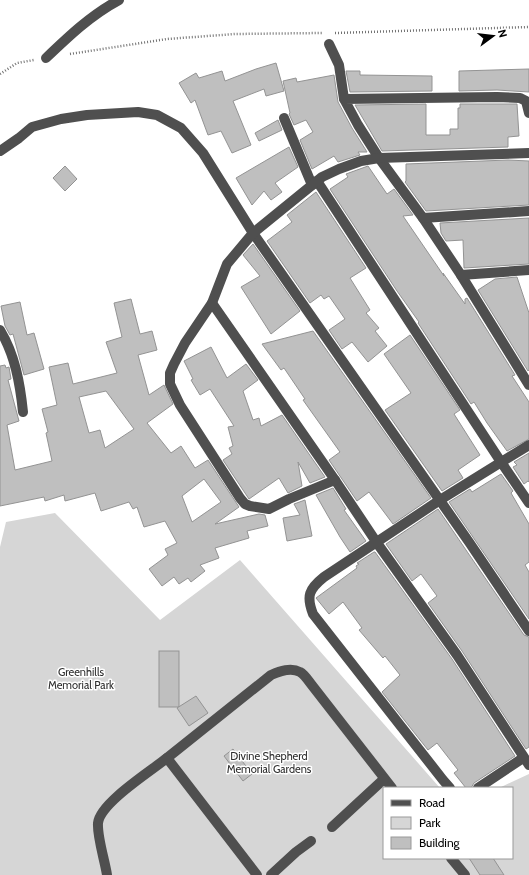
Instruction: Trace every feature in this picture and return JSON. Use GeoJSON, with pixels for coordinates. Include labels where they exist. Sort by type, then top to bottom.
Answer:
{"type":"FeatureCollection","features":[{"type":"Feature","properties":{"kind":"street"},"geometry":{"type":"LineString","coordinates":[[46,58],[87,21],[119,0]]}},
{"type":"Feature","properties":{"kind":"street"},"geometry":{"type":"LineString","coordinates":[[329,44],[339,65],[344,99],[358,125],[379,158],[423,218],[461,275],[526,376],[529,386]]}},
{"type":"Feature","properties":{"kind":"street"},"geometry":{"type":"LineString","coordinates":[[344,99],[520,98],[526,101],[529,113]]}},
{"type":"Feature","properties":{"kind":"street"},"geometry":{"type":"LineString","coordinates":[[0,151],[32,127],[87,115],[138,112],[158,115],[181,128],[203,154],[253,233],[440,500],[529,632]]}},
{"type":"Feature","properties":{"kind":"street"},"geometry":{"type":"LineString","coordinates":[[284,118],[315,183],[529,503]]}},
{"type":"Feature","properties":{"kind":"street"},"geometry":{"type":"LineString","coordinates":[[335,480],[269,509],[245,504],[180,405],[170,384],[170,373],[185,343],[212,303],[227,264],[253,233],[315,183],[339,168],[361,161],[379,158],[529,153]]}},
{"type":"Feature","properties":{"kind":"street"},"geometry":{"type":"LineString","coordinates":[[423,218],[529,211]]}},
{"type":"Feature","properties":{"kind":"street"},"geometry":{"type":"LineString","coordinates":[[461,275],[529,270]]}},
{"type":"Feature","properties":{"kind":"street"},"geometry":{"type":"LineString","coordinates":[[212,303],[377,543],[457,655],[526,762],[480,787]]}},
{"type":"Feature","properties":{"kind":"street"},"geometry":{"type":"LineString","coordinates":[[0,330],[12,356],[19,378],[23,412]]}},
{"type":"Feature","properties":{"kind":"street"},"geometry":{"type":"LineString","coordinates":[[449,787],[314,614],[308,597],[316,584],[440,500],[529,445]]}},
{"type":"Feature","properties":{"kind":"street"},"geometry":{"type":"LineString","coordinates":[[108,875],[98,829],[98,821],[103,810],[115,798],[168,758],[271,675],[282,670],[300,672],[391,787]]}},
{"type":"Feature","properties":{"kind":"street"},"geometry":{"type":"LineString","coordinates":[[168,758],[257,875]]}},
{"type":"Feature","properties":{"kind":"street"},"geometry":{"type":"LineString","coordinates":[[332,827],[384,778]]}},
{"type":"Feature","properties":{"kind":"street"},"geometry":{"type":"LineString","coordinates":[[270,875],[311,841]]}},
{"type":"Feature","properties":{"kind":"street"},"geometry":{"type":"LineString","coordinates":[[452,859],[465,875]]}},
{"type":"Feature","properties":{"kind":"path"},"geometry":{"type":"LineString","coordinates":[[333,33],[529,27]]}},
{"type":"Feature","properties":{"kind":"path"},"geometry":{"type":"LineString","coordinates":[[68,54],[167,39],[234,34],[325,33]]}},
{"type":"Feature","properties":{"kind":"path"},"geometry":{"type":"LineString","coordinates":[[0,74],[16,63],[46,58]]}},
{"type":"Feature","properties":{"kind":"green space","name":"Divine Shepherd Memorial Gardens"},"geometry":{"type":"Polygon","coordinates":[[[55,513],[160,620],[240,560],[439,787],[383,787],[383,859],[513,859],[513,787],[501,787],[529,774],[529,875],[0,875],[0,547],[6,522],[55,513]]]}},
{"type":"Feature","properties":{"kind":"building"},"geometry":{"type":"Polygon","coordinates":[[[276,63],[284,91],[266,96],[264,89],[233,101],[251,145],[232,153],[221,131],[208,135],[195,100],[191,103],[179,83],[196,73],[199,78],[222,71],[225,81],[276,63]]]}},
{"type":"Feature","properties":{"kind":"building"},"geometry":{"type":"Polygon","coordinates":[[[529,69],[529,92],[497,90],[459,91],[459,71],[529,69]]]}},
{"type":"Feature","properties":{"kind":"building"},"geometry":{"type":"Polygon","coordinates":[[[346,71],[360,71],[360,75],[432,76],[432,91],[350,92],[346,71]]]}},
{"type":"Feature","properties":{"kind":"building"},"geometry":{"type":"Polygon","coordinates":[[[334,75],[338,102],[367,152],[358,152],[360,155],[338,162],[334,156],[312,169],[300,140],[313,132],[306,120],[294,125],[289,114],[283,81],[296,78],[297,82],[334,75]]]}},
{"type":"Feature","properties":{"kind":"building"},"geometry":{"type":"Polygon","coordinates":[[[426,104],[426,135],[450,135],[450,129],[458,129],[458,108],[460,108],[460,104],[517,104],[519,136],[508,137],[508,147],[382,151],[355,105],[426,104]]]}},
{"type":"Feature","properties":{"kind":"building"},"geometry":{"type":"Polygon","coordinates":[[[278,120],[282,130],[259,141],[255,133],[278,120]]]}},
{"type":"Feature","properties":{"kind":"building"},"geometry":{"type":"Polygon","coordinates":[[[289,147],[298,167],[275,183],[282,192],[271,200],[264,191],[252,205],[236,178],[289,147]]]}},
{"type":"Feature","properties":{"kind":"building"},"geometry":{"type":"Polygon","coordinates":[[[508,160],[529,161],[529,205],[426,211],[405,182],[406,164],[508,160]]]}},
{"type":"Feature","properties":{"kind":"building"},"geometry":{"type":"Polygon","coordinates":[[[65,166],[77,179],[65,191],[53,178],[65,166]]]}},
{"type":"Feature","properties":{"kind":"building"},"geometry":{"type":"Polygon","coordinates":[[[368,166],[387,194],[394,189],[413,215],[403,216],[465,304],[465,299],[467,298],[515,375],[512,376],[529,402],[529,439],[507,451],[474,402],[471,404],[418,323],[419,322],[330,189],[348,177],[346,174],[368,166]]]}},
{"type":"Feature","properties":{"kind":"building"},"geometry":{"type":"Polygon","coordinates":[[[316,192],[366,268],[350,278],[370,310],[366,313],[379,328],[375,331],[387,346],[368,362],[352,342],[342,349],[329,330],[345,319],[329,296],[324,299],[321,295],[310,303],[267,241],[292,222],[287,215],[316,192]]]}},
{"type":"Feature","properties":{"kind":"building"},"geometry":{"type":"Polygon","coordinates":[[[529,218],[529,264],[464,268],[463,240],[446,241],[441,233],[440,223],[529,218]]]}},
{"type":"Feature","properties":{"kind":"building"},"geometry":{"type":"Polygon","coordinates":[[[253,244],[300,311],[271,334],[241,287],[260,276],[243,255],[253,244]]]}},
{"type":"Feature","properties":{"kind":"building"},"geometry":{"type":"Polygon","coordinates":[[[517,277],[529,313],[528,371],[478,290],[495,279],[517,277]]]}},
{"type":"Feature","properties":{"kind":"building"},"geometry":{"type":"Polygon","coordinates":[[[131,299],[140,334],[152,331],[157,350],[138,355],[149,395],[164,385],[173,404],[147,423],[171,453],[181,446],[195,468],[208,460],[239,507],[215,524],[259,514],[265,515],[268,526],[247,531],[249,538],[215,548],[219,558],[200,565],[205,571],[191,582],[188,578],[179,584],[174,577],[162,586],[149,569],[168,555],[165,549],[177,543],[165,521],[144,527],[137,507],[133,509],[129,502],[101,511],[95,493],[65,501],[64,495],[45,501],[44,497],[0,506],[0,366],[5,365],[6,368],[9,367],[11,379],[8,380],[19,421],[7,425],[15,470],[52,461],[46,433],[48,432],[42,409],[57,405],[49,367],[68,363],[73,384],[117,373],[106,342],[122,337],[114,303],[131,299]],[[106,391],[79,397],[89,433],[100,430],[105,448],[134,429],[106,391]],[[204,479],[182,496],[192,522],[221,502],[204,479]]]}},
{"type":"Feature","properties":{"kind":"building"},"geometry":{"type":"Polygon","coordinates":[[[20,302],[27,335],[34,333],[44,369],[24,375],[13,334],[10,335],[5,326],[1,306],[20,302]]]}},
{"type":"Feature","properties":{"kind":"building"},"geometry":{"type":"Polygon","coordinates":[[[313,331],[431,498],[393,524],[369,492],[357,501],[329,460],[340,452],[303,400],[305,399],[284,368],[281,370],[262,344],[313,331]]]}},
{"type":"Feature","properties":{"kind":"building"},"geometry":{"type":"Polygon","coordinates":[[[410,335],[460,410],[454,414],[480,455],[458,470],[463,478],[442,491],[385,410],[411,393],[384,354],[410,335]]]}},
{"type":"Feature","properties":{"kind":"building"},"geometry":{"type":"Polygon","coordinates":[[[211,347],[227,378],[246,364],[258,380],[243,391],[253,420],[259,418],[261,426],[282,415],[325,477],[310,483],[298,462],[302,486],[288,493],[279,478],[249,499],[223,460],[232,454],[229,448],[233,446],[228,427],[234,426],[210,389],[200,395],[191,380],[193,379],[184,361],[211,347]]]}},
{"type":"Feature","properties":{"kind":"building"},"geometry":{"type":"Polygon","coordinates":[[[529,453],[529,482],[528,481],[524,484],[513,467],[517,465],[514,462],[529,453]]]}},
{"type":"Feature","properties":{"kind":"building"},"geometry":{"type":"Polygon","coordinates":[[[501,474],[513,491],[511,493],[529,524],[529,562],[525,565],[529,572],[529,619],[449,502],[470,489],[472,492],[501,474]]]}},
{"type":"Feature","properties":{"kind":"building"},"geometry":{"type":"Polygon","coordinates":[[[333,488],[346,509],[344,510],[366,541],[350,552],[316,495],[333,488]]]}},
{"type":"Feature","properties":{"kind":"building"},"geometry":{"type":"Polygon","coordinates":[[[305,500],[312,536],[287,541],[283,518],[300,515],[294,504],[305,500]]]}},
{"type":"Feature","properties":{"kind":"building"},"geometry":{"type":"Polygon","coordinates":[[[438,509],[524,635],[529,637],[529,747],[526,749],[462,651],[428,603],[437,596],[421,574],[412,581],[386,544],[438,509]]]}},
{"type":"Feature","properties":{"kind":"building"},"geometry":{"type":"Polygon","coordinates":[[[375,552],[452,659],[515,756],[474,783],[472,787],[465,787],[454,773],[458,770],[437,743],[428,750],[382,692],[400,675],[385,656],[383,658],[359,630],[362,628],[343,602],[329,614],[316,598],[357,568],[356,566],[359,564],[357,563],[375,552]]]}},
{"type":"Feature","properties":{"kind":"building"},"geometry":{"type":"Polygon","coordinates":[[[159,651],[179,651],[179,707],[159,707],[159,651]]]}},
{"type":"Feature","properties":{"kind":"building"},"geometry":{"type":"Polygon","coordinates":[[[196,696],[208,713],[189,726],[177,708],[196,696]]]}},
{"type":"Feature","properties":{"kind":"building"},"geometry":{"type":"Polygon","coordinates":[[[233,749],[252,774],[243,781],[224,756],[233,749]]]}},
{"type":"Feature","properties":{"kind":"building"},"geometry":{"type":"Polygon","coordinates":[[[470,859],[494,859],[504,875],[480,875],[470,859]]]}},
{"type":"Feature","properties":{"kind":"park label","name":"Greenhills Memorial Park"},"geometry":{"type":"Point","coordinates":[81,678]}}]}
